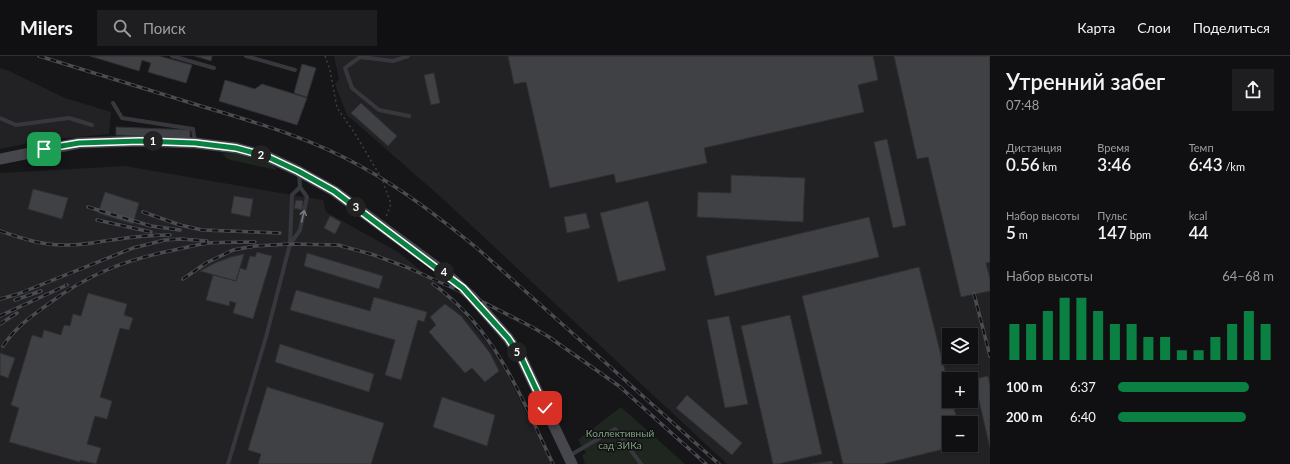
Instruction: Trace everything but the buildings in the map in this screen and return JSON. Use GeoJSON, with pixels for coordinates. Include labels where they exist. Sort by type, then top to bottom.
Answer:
{"type":"FeatureCollection","features":[{"type":"Feature","properties":{"kind":"main road"},"geometry":{"type":"LineString","coordinates":[[0,159],[79,143],[140,141],[195,143],[236,148],[266,156],[298,171],[334,191],[463,288],[508,338],[522,359],[570,460]]}},
{"type":"Feature","properties":{"kind":"lane"},"geometry":{"type":"LineString","coordinates":[[172,56],[214,68]]}},
{"type":"Feature","properties":{"kind":"lane"},"geometry":{"type":"LineString","coordinates":[[246,56],[295,70]]}},
{"type":"Feature","properties":{"kind":"lane"},"geometry":{"type":"LineString","coordinates":[[408,56],[393,61],[360,57],[345,68],[352,88],[379,110],[409,116]]}},
{"type":"Feature","properties":{"kind":"lane"},"geometry":{"type":"LineString","coordinates":[[113,103],[122,118],[193,129],[195,143]]}},
{"type":"Feature","properties":{"kind":"lane"},"geometry":{"type":"LineString","coordinates":[[0,118],[16,125],[69,118],[92,124]]}},
{"type":"Feature","properties":{"kind":"lane"},"geometry":{"type":"LineString","coordinates":[[290,244],[300,230],[307,197],[300,187],[298,171]]}},
{"type":"Feature","properties":{"kind":"lane"},"geometry":{"type":"LineString","coordinates":[[228,464],[266,338],[290,244],[292,196],[300,187]]}},
{"type":"Feature","properties":{"kind":"lane"},"geometry":{"type":"LineString","coordinates":[[570,460],[615,429],[641,464]]}},
{"type":"Feature","properties":{"kind":"path"},"geometry":{"type":"LineString","coordinates":[[325,56],[330,70],[336,108],[354,132],[382,179],[391,204],[383,227]]}},
{"type":"Feature","properties":{"kind":"shaded area"},"geometry":{"type":"Polygon","coordinates":[[[334,56],[990,56],[990,464],[727,464],[443,199],[347,115],[335,84],[339,79],[334,56]]]}},
{"type":"Feature","properties":{"kind":"shaded area"},"geometry":{"type":"Polygon","coordinates":[[[0,68],[65,98],[111,112],[109,134],[45,140],[0,149],[0,68]]]}},
{"type":"Feature","properties":{"kind":"shaded area"},"geometry":{"type":"Polygon","coordinates":[[[125,166],[323,200],[326,212],[398,252],[430,278],[466,317],[488,344],[505,370],[551,464],[0,464],[0,173],[125,166]]]}},
{"type":"Feature","properties":{"kind":"green space"},"geometry":{"type":"Polygon","coordinates":[[[222,153],[237,154],[273,165],[277,170],[227,159],[222,153]]]}},
{"type":"Feature","properties":{"kind":"green space","name":"Коллективный сад ЗИКа"},"geometry":{"type":"Polygon","coordinates":[[[621,407],[685,464],[585,464],[582,455],[586,453],[578,440],[621,407]]]}},
{"type":"Feature","properties":{"kind":"railway"},"geometry":{"type":"LineString","coordinates":[[39,56],[285,132],[324,148],[378,176],[422,205],[478,249],[719,464]]}},
{"type":"Feature","properties":{"kind":"railway"},"geometry":{"type":"LineString","coordinates":[[88,207],[151,226],[180,230]]}},
{"type":"Feature","properties":{"kind":"railway"},"geometry":{"type":"LineString","coordinates":[[143,212],[180,225],[202,230],[280,233]]}},
{"type":"Feature","properties":{"kind":"railway"},"geometry":{"type":"LineString","coordinates":[[97,220],[151,232]]}},
{"type":"Feature","properties":{"kind":"railway"},"geometry":{"type":"LineString","coordinates":[[0,231],[23,239],[55,245],[88,244],[134,237],[170,235]]}},
{"type":"Feature","properties":{"kind":"railway"},"geometry":{"type":"LineString","coordinates":[[0,299],[18,294],[133,248],[165,240],[181,239],[207,241]]}},
{"type":"Feature","properties":{"kind":"railway"},"geometry":{"type":"LineString","coordinates":[[3,346],[17,329],[40,310],[78,284],[110,269],[143,257],[202,244],[220,242],[255,242]]}},
{"type":"Feature","properties":{"kind":"railway"},"geometry":{"type":"LineString","coordinates":[[183,279],[206,263],[233,250],[255,246],[290,244],[338,245],[374,255],[406,267],[471,296],[549,337],[619,386],[706,464]]}},
{"type":"Feature","properties":{"kind":"railway"},"geometry":{"type":"LineString","coordinates":[[433,284],[457,304],[488,339],[523,400],[553,464]]}},
{"type":"Feature","properties":{"kind":"railway"},"geometry":{"type":"LineString","coordinates":[[0,316],[67,285]]}},
{"type":"Feature","properties":{"kind":"railway"},"geometry":{"type":"LineString","coordinates":[[15,300],[41,291]]}},
{"type":"Feature","properties":{"kind":"railway"},"geometry":{"type":"LineString","coordinates":[[974,294],[990,356]]}},
{"type":"Feature","properties":{"kind":"railway"},"geometry":{"type":"LineString","coordinates":[[0,324],[17,313]]}},
{"type":"Feature","properties":{"kind":"route"},"geometry":{"type":"LineString","coordinates":[[44,149],[79,143],[140,141],[195,143],[236,148],[266,156],[298,171],[334,191],[463,288],[508,338],[522,359],[545,408]]}}]}
